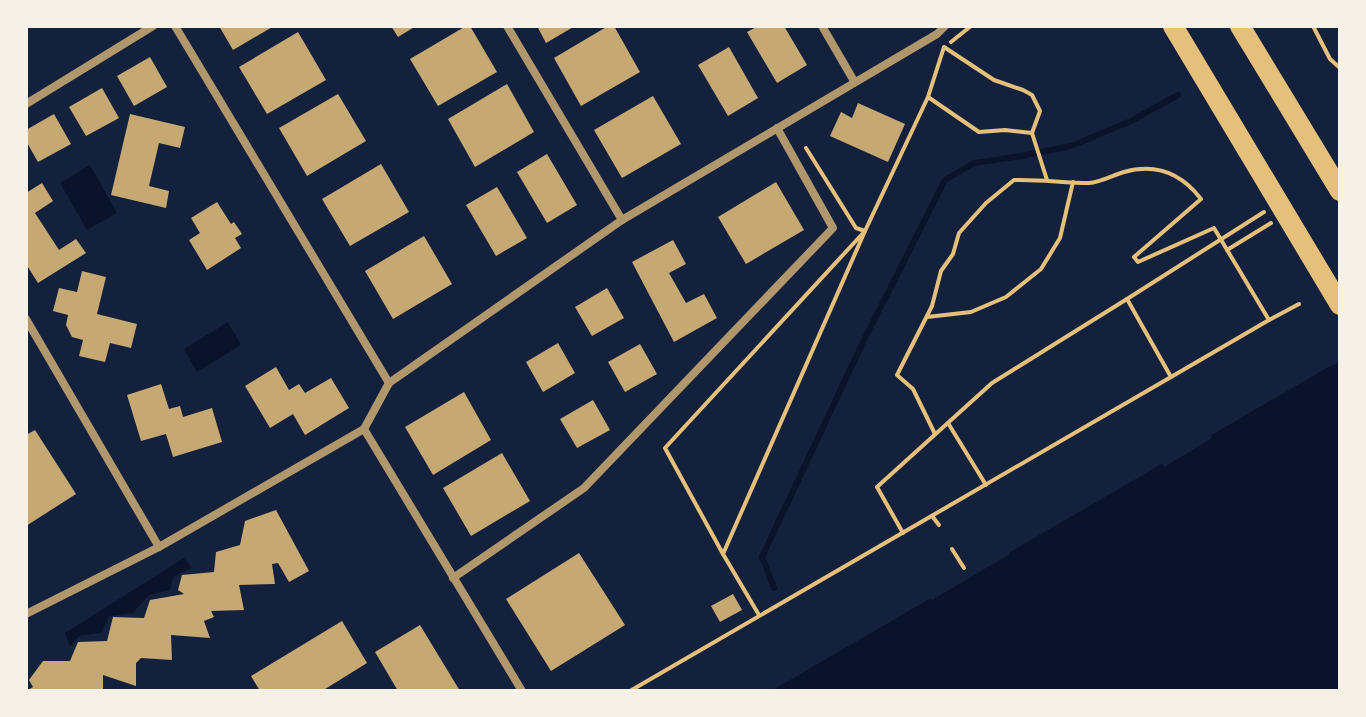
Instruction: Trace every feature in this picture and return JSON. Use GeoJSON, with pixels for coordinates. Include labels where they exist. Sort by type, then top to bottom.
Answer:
{"type":"FeatureCollection","features":[{"type":"Feature","properties":{"kind":"main road"},"geometry":{"type":"LineString","coordinates":[[1173,26],[1340,305]]}},
{"type":"Feature","properties":{"kind":"main road"},"geometry":{"type":"LineString","coordinates":[[1240,26],[1340,191]]}},
{"type":"Feature","properties":{"kind":"street"},"geometry":{"type":"LineString","coordinates":[[26,104],[153,26]]}},
{"type":"Feature","properties":{"kind":"street"},"geometry":{"type":"LineString","coordinates":[[175,26],[389,383]]}},
{"type":"Feature","properties":{"kind":"street"},"geometry":{"type":"LineString","coordinates":[[507,26],[622,220]]}},
{"type":"Feature","properties":{"kind":"street"},"geometry":{"type":"LineString","coordinates":[[822,26],[854,81]]}},
{"type":"Feature","properties":{"kind":"street"},"geometry":{"type":"LineString","coordinates":[[26,614],[159,547],[364,429],[389,383],[622,220],[937,34],[945,26]]}},
{"type":"Feature","properties":{"kind":"street"},"geometry":{"type":"LineString","coordinates":[[453,578],[584,488],[833,228],[777,128]]}},
{"type":"Feature","properties":{"kind":"street"},"geometry":{"type":"LineString","coordinates":[[26,319],[159,547]]}},
{"type":"Feature","properties":{"kind":"street"},"geometry":{"type":"LineString","coordinates":[[364,429],[522,691]]}},
{"type":"Feature","properties":{"kind":"path"},"geometry":{"type":"LineString","coordinates":[[931,50],[944,47],[971,26]]}},
{"type":"Feature","properties":{"kind":"path"},"geometry":{"type":"LineString","coordinates":[[1313,26],[1330,59],[1340,68]]}},
{"type":"Feature","properties":{"kind":"path"},"geometry":{"type":"LineString","coordinates":[[723,554],[865,231],[928,97],[944,47]]}},
{"type":"Feature","properties":{"kind":"path"},"geometry":{"type":"LineString","coordinates":[[944,47],[994,80],[1032,95],[1040,111],[1032,133],[1047,180]]}},
{"type":"Feature","properties":{"kind":"path"},"geometry":{"type":"LineString","coordinates":[[928,97],[979,132],[1005,130],[1032,133]]}},
{"type":"Feature","properties":{"kind":"path"},"geometry":{"type":"LineString","coordinates":[[806,147],[856,228],[865,231]]}},
{"type":"Feature","properties":{"kind":"path"},"geometry":{"type":"LineString","coordinates":[[935,434],[913,389],[897,375],[932,306],[941,271],[953,254],[959,233],[986,203],[1014,180],[1093,183],[1144,168],[1175,175],[1191,185],[1201,199],[1134,257],[1138,262],[1214,228],[1269,320]]}},
{"type":"Feature","properties":{"kind":"path"},"geometry":{"type":"LineString","coordinates":[[927,317],[971,312],[1006,297],[1041,269],[1060,238],[1073,182]]}},
{"type":"Feature","properties":{"kind":"path"},"geometry":{"type":"LineString","coordinates":[[903,533],[877,487],[992,383],[1266,211]]}},
{"type":"Feature","properties":{"kind":"path"},"geometry":{"type":"LineString","coordinates":[[1227,251],[1273,222]]}},
{"type":"Feature","properties":{"kind":"path"},"geometry":{"type":"LineString","coordinates":[[759,615],[665,448],[865,231]]}},
{"type":"Feature","properties":{"kind":"path"},"geometry":{"type":"LineString","coordinates":[[1127,299],[1171,377]]}},
{"type":"Feature","properties":{"kind":"path"},"geometry":{"type":"LineString","coordinates":[[630,691],[1299,304]]}},
{"type":"Feature","properties":{"kind":"path"},"geometry":{"type":"LineString","coordinates":[[948,423],[986,485]]}},
{"type":"Feature","properties":{"kind":"path"},"geometry":{"type":"LineString","coordinates":[[932,516],[939,525]]}},
{"type":"Feature","properties":{"kind":"path"},"geometry":{"type":"LineString","coordinates":[[952,549],[964,568]]}},
{"type":"Feature","properties":{"kind":"water"},"geometry":{"type":"Polygon","coordinates":[[[90,165],[117,213],[87,230],[60,183],[90,165]]]}},
{"type":"Feature","properties":{"kind":"water"},"geometry":{"type":"Polygon","coordinates":[[[228,322],[241,345],[197,372],[184,349],[228,322]]]}},
{"type":"Feature","properties":{"kind":"water"},"geometry":{"type":"Polygon","coordinates":[[[1340,362],[1340,691],[771,691],[1325,369],[1340,362]]]}},
{"type":"Feature","properties":{"kind":"water"},"geometry":{"type":"Polygon","coordinates":[[[184,558],[192,568],[173,577],[170,590],[149,595],[133,613],[109,616],[101,633],[79,636],[70,647],[65,633],[184,558]]]}},
{"type":"Feature","properties":{"kind":"pier"},"geometry":{"type":"Polygon","coordinates":[[[1209,432],[1212,438],[1164,467],[1160,460],[1209,432]]]}},
{"type":"Feature","properties":{"kind":"pier"},"geometry":{"type":"Polygon","coordinates":[[[1007,549],[1010,554],[932,600],[929,595],[1007,549]]]}},
{"type":"Feature","properties":{"kind":"building"},"geometry":{"type":"Polygon","coordinates":[[[219,26],[274,26],[233,50],[219,26]]]}},
{"type":"Feature","properties":{"kind":"building"},"geometry":{"type":"Polygon","coordinates":[[[391,26],[416,26],[398,37],[391,26]]]}},
{"type":"Feature","properties":{"kind":"building"},"geometry":{"type":"Polygon","coordinates":[[[470,26],[497,72],[438,106],[410,59],[470,26]]]}},
{"type":"Feature","properties":{"kind":"building"},"geometry":{"type":"Polygon","coordinates":[[[537,26],[575,26],[546,43],[537,26]]]}},
{"type":"Feature","properties":{"kind":"building"},"geometry":{"type":"Polygon","coordinates":[[[608,26],[614,26],[640,72],[581,106],[554,58],[608,26]]]}},
{"type":"Feature","properties":{"kind":"building"},"geometry":{"type":"Polygon","coordinates":[[[758,26],[784,26],[807,65],[777,83],[747,32],[758,26]]]}},
{"type":"Feature","properties":{"kind":"building"},"geometry":{"type":"Polygon","coordinates":[[[298,32],[326,80],[267,114],[239,67],[298,32]]]}},
{"type":"Feature","properties":{"kind":"building"},"geometry":{"type":"Polygon","coordinates":[[[729,47],[758,98],[728,116],[698,65],[729,47]]]}},
{"type":"Feature","properties":{"kind":"building"},"geometry":{"type":"Polygon","coordinates":[[[150,57],[167,87],[134,106],[117,76],[150,57]]]}},
{"type":"Feature","properties":{"kind":"building"},"geometry":{"type":"Polygon","coordinates":[[[507,84],[534,132],[475,167],[448,119],[507,84]]]}},
{"type":"Feature","properties":{"kind":"building"},"geometry":{"type":"Polygon","coordinates":[[[102,88],[119,118],[86,136],[69,107],[102,88]]]}},
{"type":"Feature","properties":{"kind":"building"},"geometry":{"type":"Polygon","coordinates":[[[338,94],[366,141],[307,176],[279,128],[338,94]]]}},
{"type":"Feature","properties":{"kind":"building"},"geometry":{"type":"Polygon","coordinates":[[[653,96],[681,144],[622,178],[594,130],[653,96]]]}},
{"type":"Feature","properties":{"kind":"building"},"geometry":{"type":"Polygon","coordinates":[[[858,103],[905,124],[888,162],[830,136],[841,112],[852,118],[858,103]]]}},
{"type":"Feature","properties":{"kind":"building"},"geometry":{"type":"Polygon","coordinates":[[[54,114],[71,144],[38,162],[26,141],[26,130],[54,114]]]}},
{"type":"Feature","properties":{"kind":"building"},"geometry":{"type":"Polygon","coordinates":[[[130,114],[185,127],[180,148],[159,143],[149,186],[169,191],[166,208],[111,195],[130,114]]]}},
{"type":"Feature","properties":{"kind":"building"},"geometry":{"type":"Polygon","coordinates":[[[547,154],[577,205],[547,223],[517,172],[547,154]]]}},
{"type":"Feature","properties":{"kind":"building"},"geometry":{"type":"Polygon","coordinates":[[[381,164],[409,212],[350,246],[322,199],[381,164]]]}},
{"type":"Feature","properties":{"kind":"building"},"geometry":{"type":"Polygon","coordinates":[[[776,182],[804,230],[746,264],[718,217],[776,182]]]}},
{"type":"Feature","properties":{"kind":"building"},"geometry":{"type":"Polygon","coordinates":[[[42,183],[53,201],[35,213],[59,250],[76,239],[86,253],[38,283],[26,264],[26,193],[42,183]]]}},
{"type":"Feature","properties":{"kind":"building"},"geometry":{"type":"Polygon","coordinates":[[[497,187],[527,238],[496,256],[466,205],[497,187]]]}},
{"type":"Feature","properties":{"kind":"building"},"geometry":{"type":"Polygon","coordinates":[[[217,202],[231,224],[234,222],[242,234],[235,238],[241,248],[207,270],[189,240],[200,233],[191,218],[217,202]]]}},
{"type":"Feature","properties":{"kind":"building"},"geometry":{"type":"Polygon","coordinates":[[[424,236],[452,284],[393,319],[365,271],[424,236]]]}},
{"type":"Feature","properties":{"kind":"building"},"geometry":{"type":"Polygon","coordinates":[[[673,240],[686,264],[669,273],[686,303],[704,294],[717,318],[674,342],[632,262],[673,240]]]}},
{"type":"Feature","properties":{"kind":"building"},"geometry":{"type":"Polygon","coordinates":[[[82,271],[106,277],[97,314],[137,324],[131,348],[110,343],[105,362],[79,356],[83,340],[72,337],[66,325],[68,315],[53,311],[59,288],[77,292],[82,271]]]}},
{"type":"Feature","properties":{"kind":"building"},"geometry":{"type":"Polygon","coordinates":[[[607,288],[624,318],[592,336],[575,307],[607,288]]]}},
{"type":"Feature","properties":{"kind":"building"},"geometry":{"type":"Polygon","coordinates":[[[558,343],[575,373],[543,392],[526,362],[558,343]]]}},
{"type":"Feature","properties":{"kind":"building"},"geometry":{"type":"Polygon","coordinates":[[[640,344],[657,374],[625,392],[608,362],[640,344]]]}},
{"type":"Feature","properties":{"kind":"building"},"geometry":{"type":"Polygon","coordinates":[[[276,367],[289,390],[299,384],[305,393],[331,378],[349,408],[305,435],[293,414],[270,428],[245,386],[276,367]]]}},
{"type":"Feature","properties":{"kind":"building"},"geometry":{"type":"Polygon","coordinates":[[[161,384],[169,409],[180,406],[183,417],[212,408],[222,442],[173,457],[166,434],[141,441],[127,395],[161,384]]]}},
{"type":"Feature","properties":{"kind":"building"},"geometry":{"type":"Polygon","coordinates":[[[464,392],[491,440],[433,475],[405,427],[464,392]]]}},
{"type":"Feature","properties":{"kind":"building"},"geometry":{"type":"Polygon","coordinates":[[[593,400],[610,430],[577,448],[560,419],[593,400]]]}},
{"type":"Feature","properties":{"kind":"building"},"geometry":{"type":"Polygon","coordinates":[[[35,430],[76,494],[26,526],[26,435],[35,430]]]}},
{"type":"Feature","properties":{"kind":"building"},"geometry":{"type":"Polygon","coordinates":[[[502,453],[530,501],[471,536],[443,488],[502,453]]]}},
{"type":"Feature","properties":{"kind":"building"},"geometry":{"type":"Polygon","coordinates":[[[276,510],[309,571],[289,582],[278,563],[272,564],[275,584],[239,585],[244,610],[211,611],[214,617],[204,621],[210,638],[171,635],[172,660],[141,658],[136,663],[136,686],[103,675],[103,691],[26,691],[33,687],[29,680],[43,661],[70,661],[78,642],[107,641],[113,617],[144,618],[150,600],[184,594],[178,590],[182,575],[214,572],[216,552],[240,545],[245,521],[276,510]]]}},
{"type":"Feature","properties":{"kind":"building"},"geometry":{"type":"Polygon","coordinates":[[[579,553],[625,625],[551,671],[506,599],[579,553]]]}},
{"type":"Feature","properties":{"kind":"building"},"geometry":{"type":"Polygon","coordinates":[[[733,594],[742,610],[720,622],[711,606],[733,594]]]}},
{"type":"Feature","properties":{"kind":"building"},"geometry":{"type":"Polygon","coordinates":[[[342,621],[367,663],[322,691],[260,691],[251,676],[342,621]]]}},
{"type":"Feature","properties":{"kind":"building"},"geometry":{"type":"Polygon","coordinates":[[[420,625],[460,691],[398,691],[375,652],[420,625]]]}},
{"type":"Feature","properties":{"kind":"waterway"},"geometry":{"type":"LineString","coordinates":[[774,588],[762,557],[864,340],[945,180],[974,163],[1071,146],[1131,121],[1178,95]]}}]}
